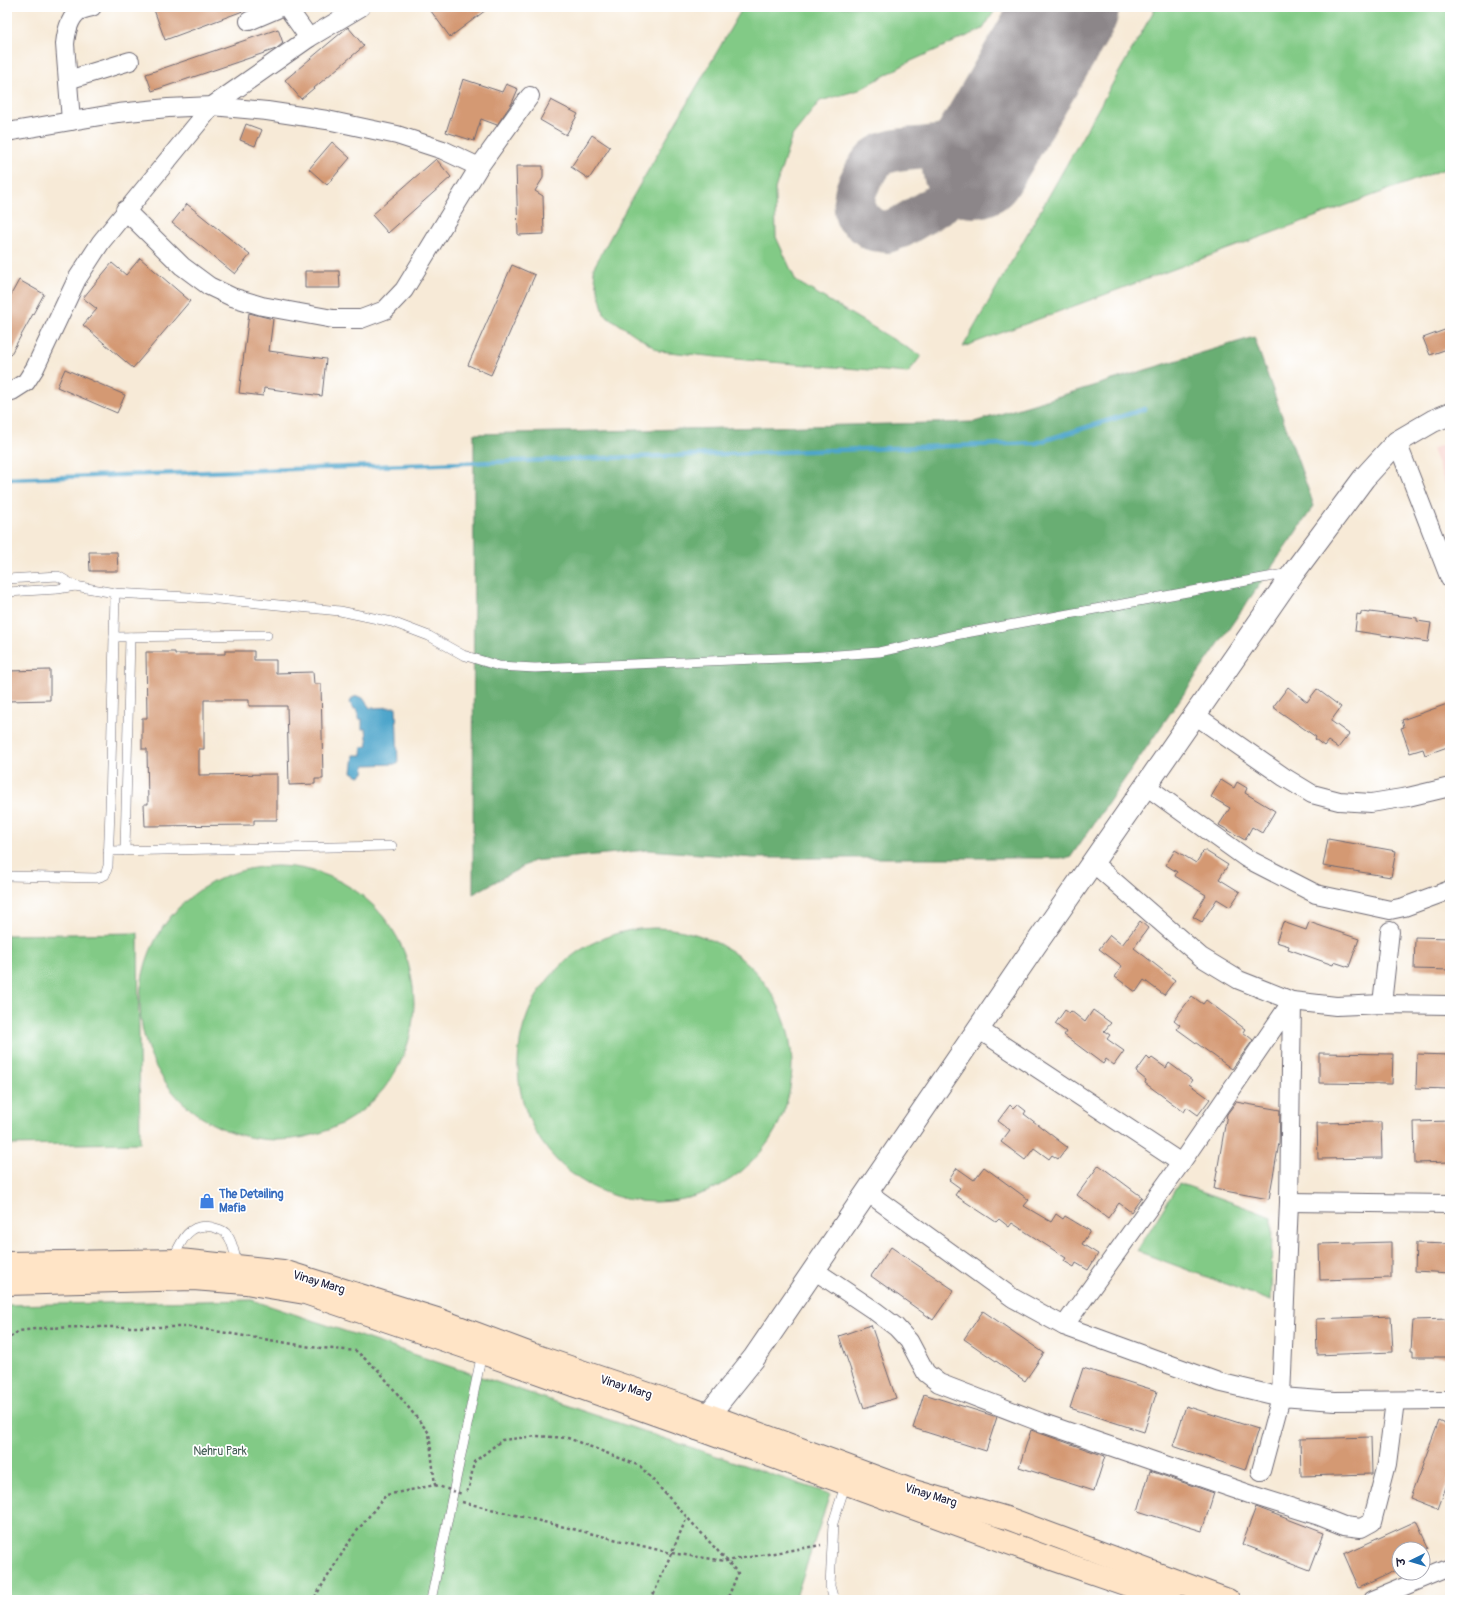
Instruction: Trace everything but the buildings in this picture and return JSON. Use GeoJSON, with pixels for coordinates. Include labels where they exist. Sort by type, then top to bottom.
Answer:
{"type":"FeatureCollection","features":[{"type":"Feature","properties":{"kind":"main road","name":"Vinay Marg"},"geometry":{"type":"LineString","coordinates":[[7,1263],[172,1260],[283,1271],[432,1317],[531,1354],[690,1408],[702,1422],[846,1483],[1055,1560],[1172,1600]]}},
{"type":"Feature","properties":{"kind":"main road","name":"Vinay Marg"},"geometry":{"type":"LineString","coordinates":[[7,1284],[193,1279],[246,1283],[305,1293],[482,1353],[702,1422],[914,1491],[1007,1518],[1228,1600]]}},
{"type":"Feature","properties":{"kind":"street"},"geometry":{"type":"LineString","coordinates":[[70,121],[65,44],[66,33],[72,20],[78,12],[92,7]]}},
{"type":"Feature","properties":{"kind":"street"},"geometry":{"type":"LineString","coordinates":[[7,392],[12,391],[26,382],[35,368],[77,279],[101,242],[125,210],[212,106],[309,38],[361,7]]}},
{"type":"Feature","properties":{"kind":"street"},"geometry":{"type":"LineString","coordinates":[[249,21],[281,8],[309,38]]}},
{"type":"Feature","properties":{"kind":"street"},"geometry":{"type":"LineString","coordinates":[[68,80],[130,61]]}},
{"type":"Feature","properties":{"kind":"street"},"geometry":{"type":"LineString","coordinates":[[125,210],[182,266],[209,286],[232,297],[262,306],[333,319],[361,319],[386,310],[404,290],[479,167],[530,96]]}},
{"type":"Feature","properties":{"kind":"street"},"geometry":{"type":"LineString","coordinates":[[7,132],[118,113],[168,108],[212,106],[267,111],[327,120],[397,135],[443,150],[479,167]]}},
{"type":"Feature","properties":{"kind":"street"},"geometry":{"type":"LineString","coordinates":[[702,1422],[754,1358],[978,1029],[1294,572],[1364,478],[1397,442],[1433,421],[1450,414]]}},
{"type":"Feature","properties":{"kind":"street"},"geometry":{"type":"LineString","coordinates":[[1397,442],[1450,579]]}},
{"type":"Feature","properties":{"kind":"street"},"geometry":{"type":"LineString","coordinates":[[1195,715],[1284,777],[1312,794],[1339,801],[1371,803],[1408,797],[1450,787]]}},
{"type":"Feature","properties":{"kind":"street"},"geometry":{"type":"LineString","coordinates":[[1146,786],[1246,858],[1316,894],[1390,910],[1404,907],[1450,890]]}},
{"type":"Feature","properties":{"kind":"street"},"geometry":{"type":"LineString","coordinates":[[1093,863],[1201,957],[1238,980],[1292,1002],[1336,1006],[1382,1004],[1450,1005]]}},
{"type":"Feature","properties":{"kind":"street"},"geometry":{"type":"LineString","coordinates":[[1382,1004],[1390,931]]}},
{"type":"Feature","properties":{"kind":"street"},"geometry":{"type":"LineString","coordinates":[[1064,1326],[1181,1164],[1292,1002]]}},
{"type":"Feature","properties":{"kind":"street"},"geometry":{"type":"LineString","coordinates":[[1261,1471],[1281,1397],[1289,1202],[1292,1002]]}},
{"type":"Feature","properties":{"kind":"street"},"geometry":{"type":"LineString","coordinates":[[978,1029],[1181,1164]]}},
{"type":"Feature","properties":{"kind":"street"},"geometry":{"type":"LineString","coordinates":[[867,1192],[1013,1298],[1064,1326],[1218,1382],[1281,1397],[1335,1401],[1450,1400]]}},
{"type":"Feature","properties":{"kind":"street"},"geometry":{"type":"LineString","coordinates":[[1289,1202],[1450,1204]]}},
{"type":"Feature","properties":{"kind":"street"},"geometry":{"type":"LineString","coordinates":[[814,1270],[875,1310],[896,1327],[909,1340],[926,1373],[939,1383],[1040,1422],[1255,1496],[1319,1516],[1344,1526],[1361,1528],[1372,1522],[1387,1464],[1395,1401]]}},
{"type":"Feature","properties":{"kind":"street"},"geometry":{"type":"LineString","coordinates":[[1372,1600],[1450,1568]]}},
{"type":"Feature","properties":{"kind":"lane"},"geometry":{"type":"LineString","coordinates":[[7,592],[58,589],[75,586],[115,593],[207,598],[340,611],[392,622],[429,636],[463,655],[499,666],[535,668],[809,657],[879,652],[963,634],[1294,572]]}},
{"type":"Feature","properties":{"kind":"lane"},"geometry":{"type":"LineString","coordinates":[[7,578],[58,576],[75,586]]}},
{"type":"Feature","properties":{"kind":"lane"},"geometry":{"type":"LineString","coordinates":[[7,876],[97,878],[104,875],[108,866],[115,593]]}},
{"type":"Feature","properties":{"kind":"lane"},"geometry":{"type":"LineString","coordinates":[[114,637],[268,635]]}},
{"type":"Feature","properties":{"kind":"lane"},"geometry":{"type":"LineString","coordinates":[[125,851],[130,637]]}},
{"type":"Feature","properties":{"kind":"lane"},"geometry":{"type":"LineString","coordinates":[[108,851],[392,846]]}},
{"type":"Feature","properties":{"kind":"lane"},"geometry":{"type":"LineString","coordinates":[[172,1260],[182,1239],[194,1229],[205,1226],[220,1229],[228,1236],[238,1266]]}},
{"type":"Feature","properties":{"kind":"lane"},"geometry":{"type":"LineString","coordinates":[[431,1600],[482,1353]]}},
{"type":"Feature","properties":{"kind":"lane"},"geometry":{"type":"LineString","coordinates":[[834,1600],[830,1586],[833,1523],[846,1483]]}},
{"type":"Feature","properties":{"kind":"path"},"geometry":{"type":"LineString","coordinates":[[7,1342],[9,1338],[19,1331],[43,1328],[191,1327],[311,1347],[356,1351],[379,1371],[429,1433],[436,1485]]}},
{"type":"Feature","properties":{"kind":"path"},"geometry":{"type":"LineString","coordinates":[[313,1600],[353,1536],[386,1495],[436,1485],[462,1494],[469,1489],[474,1462],[502,1440],[537,1436],[568,1438],[640,1466],[738,1573],[727,1600]]}},
{"type":"Feature","properties":{"kind":"path"},"geometry":{"type":"LineString","coordinates":[[452,1499],[671,1553],[726,1561],[832,1544]]}},
{"type":"Feature","properties":{"kind":"path"},"geometry":{"type":"LineString","coordinates":[[651,1600],[687,1517]]}},
{"type":"Feature","properties":{"kind":"shaded area"},"geometry":{"type":"Polygon","coordinates":[[[1450,442],[1450,497],[1432,449],[1450,442]]]}},
{"type":"Feature","properties":{"kind":"green space"},"geometry":{"type":"Polygon","coordinates":[[[743,7],[997,7],[983,29],[909,62],[859,90],[820,101],[792,136],[775,189],[776,237],[796,281],[921,356],[908,373],[746,360],[659,351],[604,314],[593,269],[628,205],[743,7]]]}},
{"type":"Feature","properties":{"kind":"green space"},"geometry":{"type":"Polygon","coordinates":[[[1156,7],[1450,7],[1450,167],[963,347],[1156,7]]]}},
{"type":"Feature","properties":{"kind":"green space"},"geometry":{"type":"Polygon","coordinates":[[[1254,337],[1314,506],[1070,858],[754,858],[648,850],[533,861],[473,894],[474,434],[974,422],[1254,337]]]}},
{"type":"Feature","properties":{"kind":"green space"},"geometry":{"type":"Polygon","coordinates":[[[277,866],[317,872],[342,882],[374,906],[398,938],[408,963],[414,1003],[408,1043],[398,1068],[374,1100],[342,1124],[317,1134],[277,1140],[237,1134],[212,1124],[180,1100],[156,1068],[146,1043],[140,1003],[146,963],[156,938],[180,906],[212,882],[237,872],[277,866]]]}},
{"type":"Feature","properties":{"kind":"green space"},"geometry":{"type":"Polygon","coordinates":[[[655,928],[682,931],[707,938],[731,951],[752,968],[769,989],[782,1013],[789,1038],[792,1065],[789,1092],[782,1117],[769,1141],[752,1162],[731,1179],[707,1192],[682,1199],[655,1202],[628,1199],[603,1192],[579,1179],[558,1162],[541,1141],[528,1117],[521,1092],[518,1065],[521,1038],[528,1013],[541,989],[558,968],[579,951],[603,938],[628,931],[655,928]]]}},
{"type":"Feature","properties":{"kind":"green space"},"geometry":{"type":"Polygon","coordinates":[[[138,933],[140,1143],[7,1145],[7,935],[138,933]]]}},
{"type":"Feature","properties":{"kind":"green space"},"geometry":{"type":"Polygon","coordinates":[[[1179,1183],[1272,1217],[1271,1301],[1137,1251],[1179,1183]]]}},
{"type":"Feature","properties":{"kind":"green space","name":"Nehru Park"},"geometry":{"type":"Polygon","coordinates":[[[252,1300],[830,1494],[795,1600],[7,1600],[7,1305],[252,1300]]]}},
{"type":"Feature","properties":{"kind":"water"},"geometry":{"type":"Polygon","coordinates":[[[357,696],[363,698],[370,708],[396,707],[398,764],[365,765],[364,773],[359,776],[352,772],[354,755],[362,755],[362,747],[368,746],[366,729],[362,729],[362,719],[358,719],[358,711],[353,708],[350,703],[352,698],[357,696]]]}},
{"type":"Feature","properties":{"kind":"waterway"},"geometry":{"type":"LineString","coordinates":[[7,479],[1036,443],[1145,409]]}},
{"type":"Feature","properties":{"kind":"taxiway"},"geometry":{"type":"LineString","coordinates":[[974,166],[941,203],[901,227],[887,232],[873,230],[856,216],[854,200],[857,187],[872,162],[881,155],[898,150],[953,143],[971,136],[1000,121]]}},
{"type":"Feature","properties":{"kind":"runway"},"geometry":{"type":"LineString","coordinates":[[974,166],[1067,7]]}},
{"type":"Feature","properties":{"kind":"place","name":"The Detailing Mafia"},"geometry":{"type":"Point","coordinates":[207,1201]}}]}
